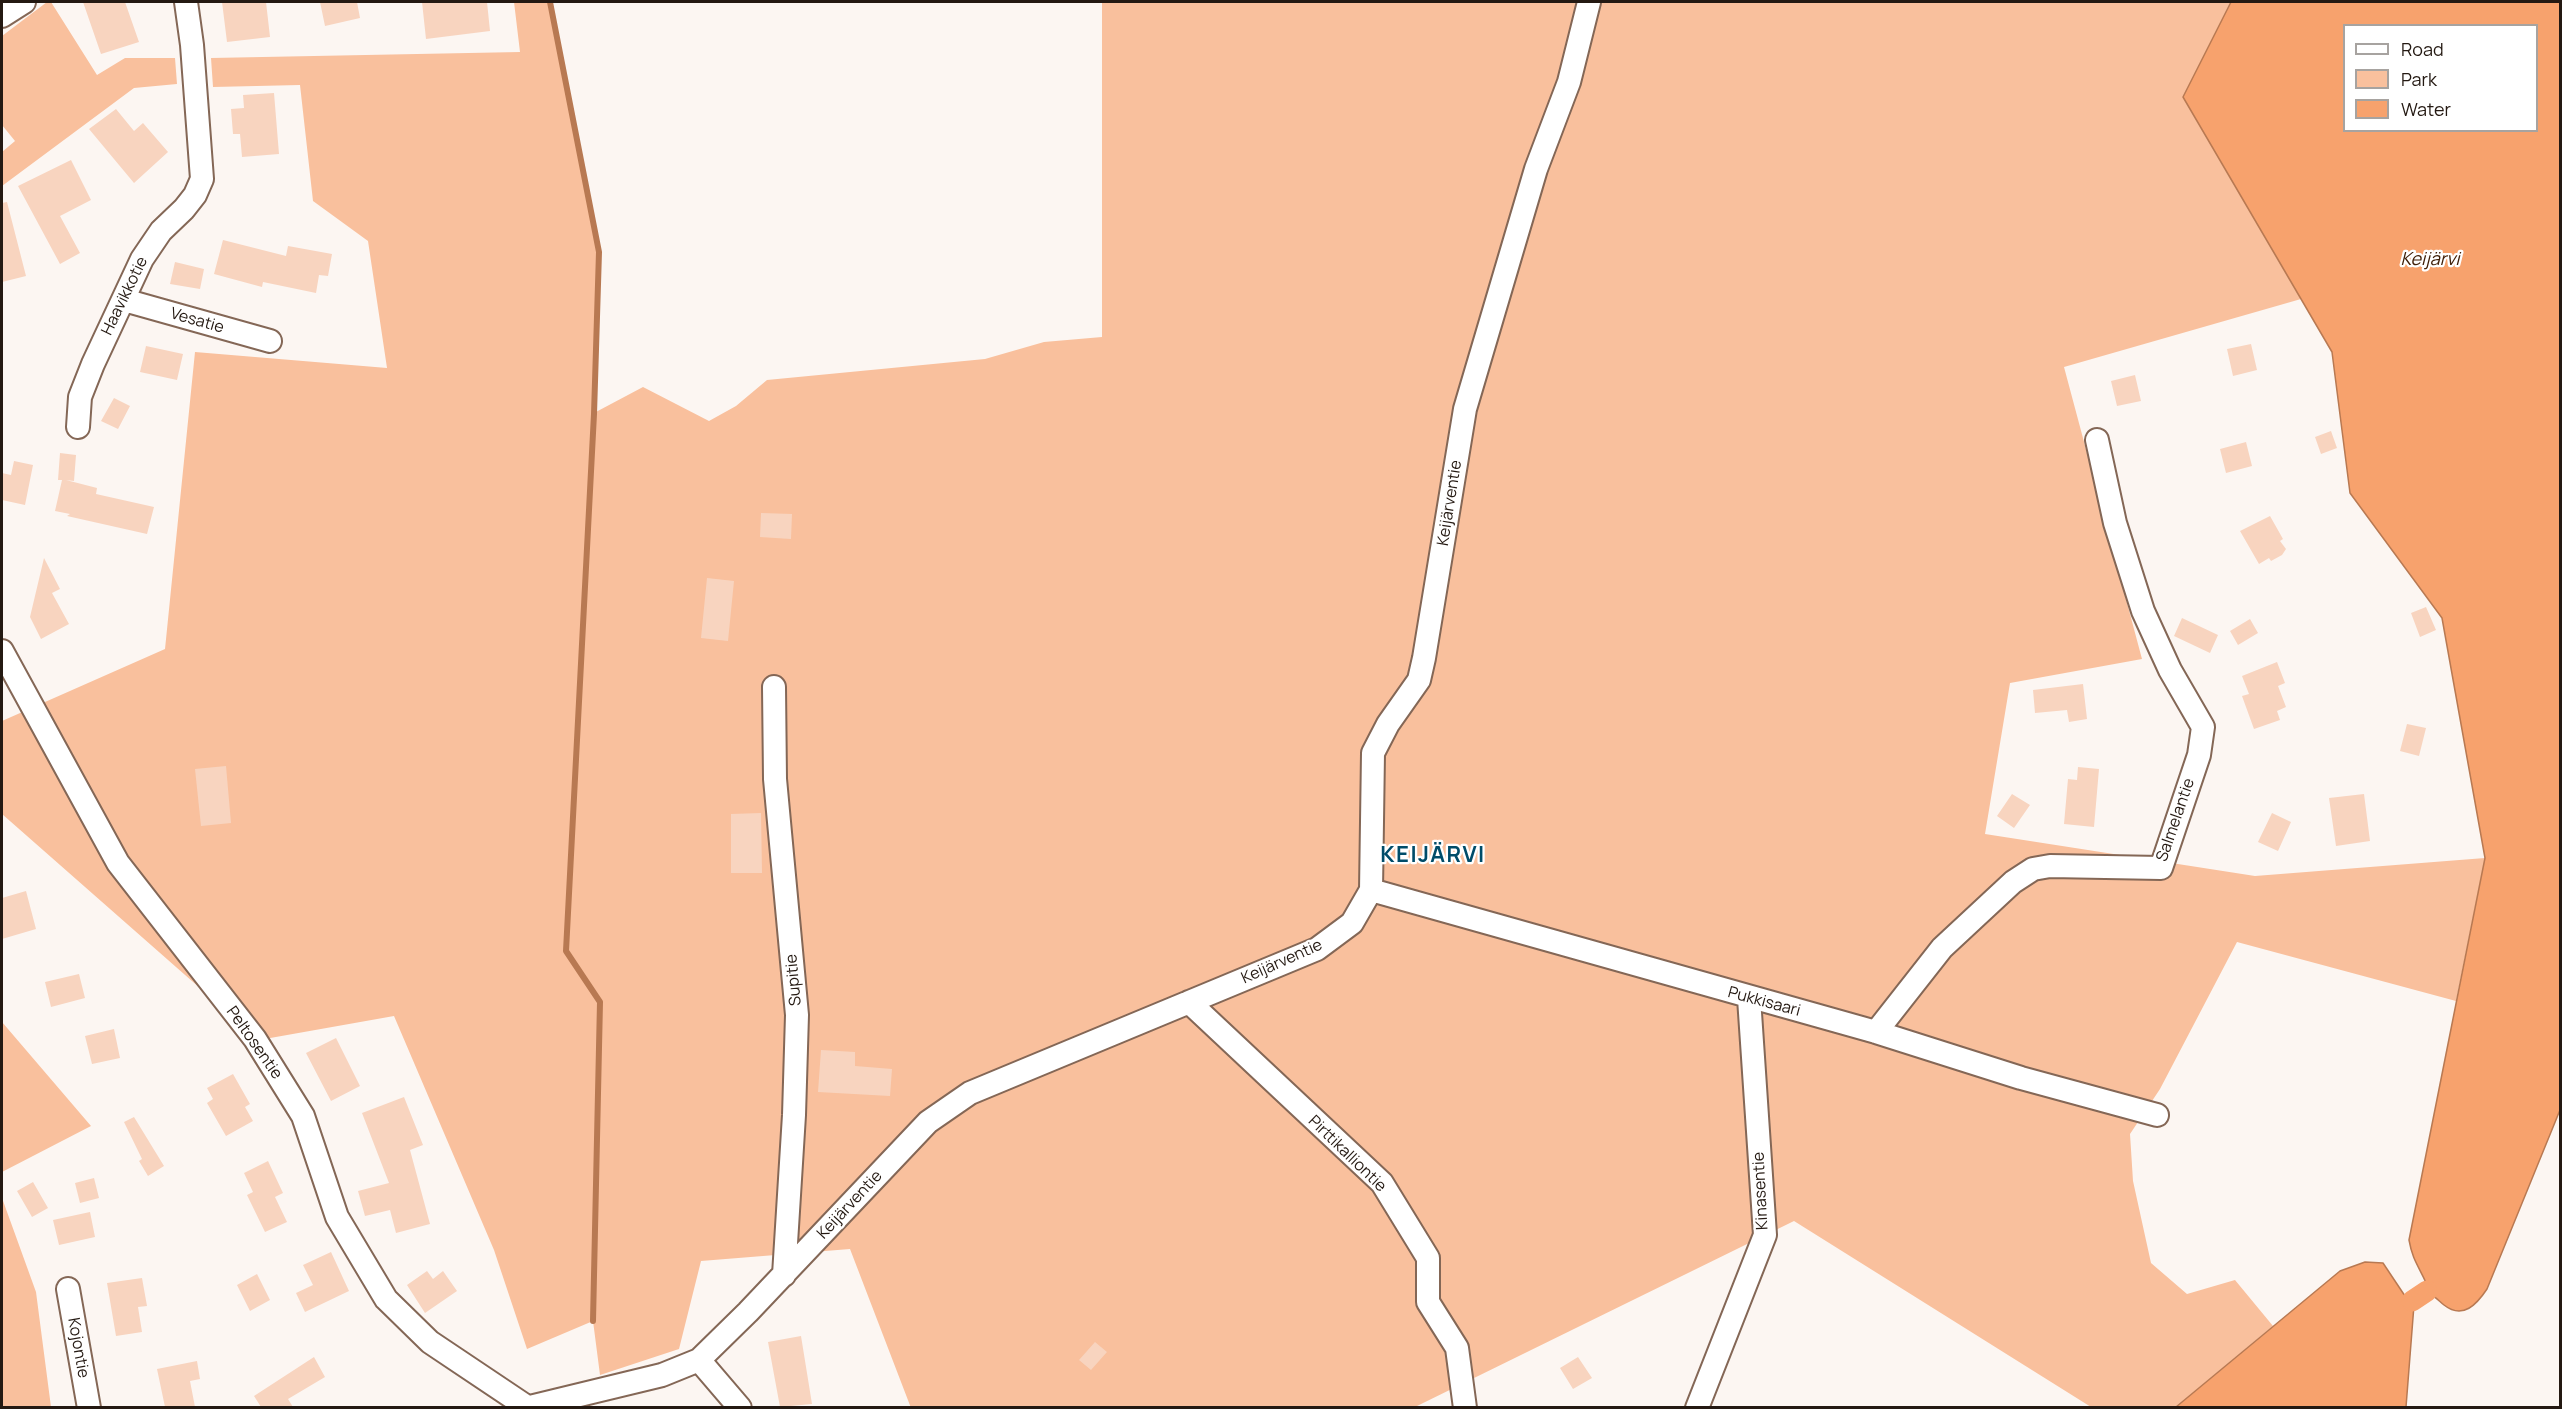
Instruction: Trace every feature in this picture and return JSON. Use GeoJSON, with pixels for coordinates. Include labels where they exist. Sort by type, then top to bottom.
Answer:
{"type":"FeatureCollection","features":[{"type":"Feature","properties":{"kind":"street"},"geometry":{"type":"LineString","coordinates":[[2,16],[24,2]]}},
{"type":"Feature","properties":{"kind":"street","name":"Haavikkotie"},"geometry":{"type":"LineString","coordinates":[[78,427],[80,397],[142,259],[161,231],[195,195],[202,179],[192,45],[186,2]]}},
{"type":"Feature","properties":{"kind":"street","name":"Keijärventie"},"geometry":{"type":"LineString","coordinates":[[527,1407],[662,1375],[699,1360],[784,1275],[928,1122],[970,1093],[1317,949],[1352,923],[1371,890],[1374,753],[1388,724],[1419,680],[1425,658],[1465,408],[1536,169],[1569,82],[1589,2]]}},
{"type":"Feature","properties":{"kind":"street","name":"Vesatie"},"geometry":{"type":"LineString","coordinates":[[124,300],[270,341]]}},
{"type":"Feature","properties":{"kind":"street","name":"Salmelantie"},"geometry":{"type":"LineString","coordinates":[[1876,1032],[1942,948],[2013,882],[2033,869],[2050,866],[2161,868],[2199,755],[2203,726],[2170,670],[2143,611],[2115,523],[2097,440]]}},
{"type":"Feature","properties":{"kind":"street","name":"Peltosentie"},"geometry":{"type":"LineString","coordinates":[[2,651],[118,863],[255,1039],[303,1116],[337,1217],[386,1299],[430,1342],[527,1407]]}},
{"type":"Feature","properties":{"kind":"street","name":"Supitie"},"geometry":{"type":"LineString","coordinates":[[774,687],[775,779],[797,1015],[795,1115],[784,1275]]}},
{"type":"Feature","properties":{"kind":"street","name":"Pukkisaari"},"geometry":{"type":"LineString","coordinates":[[1371,890],[1876,1032],[2021,1078],[2157,1115]]}},
{"type":"Feature","properties":{"kind":"street","name":"Kinasentie"},"geometry":{"type":"LineString","coordinates":[[1697,1407],[1765,1235],[1749,998]]}},
{"type":"Feature","properties":{"kind":"street","name":"Pirttikalliontie"},"geometry":{"type":"LineString","coordinates":[[1189,1002],[1382,1183],[1428,1258],[1428,1302],[1457,1348],[1465,1407]]}},
{"type":"Feature","properties":{"kind":"street","name":"Kojontie"},"geometry":{"type":"LineString","coordinates":[[68,1289],[89,1407]]}},
{"type":"Feature","properties":{"kind":"street"},"geometry":{"type":"LineString","coordinates":[[699,1360],[740,1407]]}},
{"type":"Feature","properties":{"kind":"green space"},"geometry":{"type":"Polygon","coordinates":[[[47,2],[51,2],[97,75],[125,58],[175,58],[177,84],[134,88],[2,186],[2,152],[15,141],[2,125],[2,36],[47,2]]]}},
{"type":"Feature","properties":{"kind":"green space"},"geometry":{"type":"Polygon","coordinates":[[[514,2],[550,2],[599,252],[594,413],[643,387],[709,421],[736,406],[767,380],[985,359],[1044,342],[1102,337],[1102,2],[2231,2],[2183,97],[2301,299],[2064,367],[2142,659],[2010,683],[1985,834],[2255,876],[2485,858],[2456,1001],[2237,942],[2160,1089],[2130,1134],[2133,1181],[2151,1263],[2187,1294],[2235,1280],[2273,1326],[2176,1407],[2091,1407],[1794,1221],[1415,1407],[911,1408],[850,1249],[701,1261],[679,1349],[600,1375],[593,1321],[527,1349],[494,1250],[394,1016],[259,1040],[2,814],[2,721],[165,649],[195,352],[387,368],[368,241],[313,201],[300,85],[213,87],[211,58],[520,52],[514,2]]]}},
{"type":"Feature","properties":{"kind":"green space"},"geometry":{"type":"Polygon","coordinates":[[[2,1022],[91,1126],[2,1172],[2,1022]]]}},
{"type":"Feature","properties":{"kind":"green space"},"geometry":{"type":"Polygon","coordinates":[[[2,1198],[36,1292],[51,1407],[2,1407],[2,1198]]]}},
{"type":"Feature","properties":{"kind":"water","name":"Keijärvi"},"geometry":{"type":"Polygon","coordinates":[[[2231,2],[2560,2],[2560,1110],[2487,1289],[2474,1305],[2457,1311],[2429,1294],[2414,1259],[2409,1240],[2485,858],[2442,618],[2350,493],[2332,352],[2183,97],[2231,2]]]}},
{"type":"Feature","properties":{"kind":"water"},"geometry":{"type":"Polygon","coordinates":[[[2365,1262],[2383,1263],[2405,1296],[2414,1305],[2406,1407],[2176,1407],[2340,1271],[2365,1262]]]}},
{"type":"Feature","properties":{"kind":"building"},"geometry":{"type":"Polygon","coordinates":[[[83,2],[125,2],[139,42],[101,54],[83,2]]]}},
{"type":"Feature","properties":{"kind":"building"},"geometry":{"type":"Polygon","coordinates":[[[222,2],[266,2],[270,37],[227,42],[222,2]]]}},
{"type":"Feature","properties":{"kind":"building"},"geometry":{"type":"Polygon","coordinates":[[[320,2],[357,2],[360,18],[325,26],[320,2]]]}},
{"type":"Feature","properties":{"kind":"building"},"geometry":{"type":"Polygon","coordinates":[[[422,2],[487,2],[490,31],[426,39],[422,2]]]}},
{"type":"Feature","properties":{"kind":"building"},"geometry":{"type":"Polygon","coordinates":[[[274,93],[279,154],[242,157],[240,134],[233,134],[231,109],[244,108],[243,95],[274,93]]]}},
{"type":"Feature","properties":{"kind":"building"},"geometry":{"type":"Polygon","coordinates":[[[116,109],[134,131],[143,123],[168,152],[134,183],[89,129],[116,109]]]}},
{"type":"Feature","properties":{"kind":"building"},"geometry":{"type":"Polygon","coordinates":[[[71,160],[91,200],[60,216],[80,253],[60,264],[18,186],[71,160]]]}},
{"type":"Feature","properties":{"kind":"building"},"geometry":{"type":"Polygon","coordinates":[[[7,202],[26,276],[2,282],[2,203],[7,202]]]}},
{"type":"Feature","properties":{"kind":"building"},"geometry":{"type":"Polygon","coordinates":[[[223,240],[286,256],[288,246],[332,254],[328,276],[319,275],[316,293],[263,282],[262,287],[214,274],[223,240]]]}},
{"type":"Feature","properties":{"kind":"building"},"geometry":{"type":"Polygon","coordinates":[[[175,262],[204,269],[200,289],[170,284],[175,262]]]}},
{"type":"Feature","properties":{"kind":"building"},"geometry":{"type":"Polygon","coordinates":[[[2251,344],[2257,370],[2233,376],[2227,349],[2251,344]]]}},
{"type":"Feature","properties":{"kind":"building"},"geometry":{"type":"Polygon","coordinates":[[[146,346],[183,354],[177,380],[140,372],[146,346]]]}},
{"type":"Feature","properties":{"kind":"building"},"geometry":{"type":"Polygon","coordinates":[[[2135,375],[2141,401],[2117,406],[2111,381],[2135,375]]]}},
{"type":"Feature","properties":{"kind":"building"},"geometry":{"type":"Polygon","coordinates":[[[114,398],[130,406],[118,429],[101,421],[114,398]]]}},
{"type":"Feature","properties":{"kind":"building"},"geometry":{"type":"Polygon","coordinates":[[[2331,431],[2337,448],[2321,454],[2315,437],[2331,431]]]}},
{"type":"Feature","properties":{"kind":"building"},"geometry":{"type":"Polygon","coordinates":[[[2246,442],[2252,466],[2226,473],[2220,449],[2246,442]]]}},
{"type":"Feature","properties":{"kind":"building"},"geometry":{"type":"Polygon","coordinates":[[[60,453],[76,455],[74,481],[66,480],[97,488],[96,494],[154,507],[147,534],[67,516],[70,514],[55,511],[62,480],[58,480],[60,453]]]}},
{"type":"Feature","properties":{"kind":"building"},"geometry":{"type":"Polygon","coordinates":[[[14,461],[33,465],[25,505],[2,500],[2,473],[11,475],[14,461]]]}},
{"type":"Feature","properties":{"kind":"building"},"geometry":{"type":"Polygon","coordinates":[[[761,513],[792,514],[791,539],[760,537],[761,513]]]}},
{"type":"Feature","properties":{"kind":"building"},"geometry":{"type":"Polygon","coordinates":[[[2270,516],[2283,539],[2280,541],[2286,549],[2282,555],[2271,561],[2269,558],[2259,564],[2240,531],[2270,516]]]}},
{"type":"Feature","properties":{"kind":"building"},"geometry":{"type":"Polygon","coordinates":[[[44,558],[60,589],[52,593],[69,624],[41,639],[30,617],[44,558]]]}},
{"type":"Feature","properties":{"kind":"building"},"geometry":{"type":"Polygon","coordinates":[[[707,578],[734,581],[728,641],[701,638],[707,578]]]}},
{"type":"Feature","properties":{"kind":"building"},"geometry":{"type":"Polygon","coordinates":[[[2426,607],[2436,630],[2420,637],[2411,613],[2426,607]]]}},
{"type":"Feature","properties":{"kind":"building"},"geometry":{"type":"Polygon","coordinates":[[[2182,618],[2218,635],[2210,653],[2174,636],[2182,618]]]}},
{"type":"Feature","properties":{"kind":"building"},"geometry":{"type":"Polygon","coordinates":[[[2250,619],[2258,633],[2238,645],[2230,631],[2250,619]]]}},
{"type":"Feature","properties":{"kind":"building"},"geometry":{"type":"Polygon","coordinates":[[[2277,662],[2285,683],[2278,686],[2286,707],[2277,711],[2280,720],[2254,729],[2242,696],[2249,694],[2242,676],[2277,662]]]}},
{"type":"Feature","properties":{"kind":"building"},"geometry":{"type":"Polygon","coordinates":[[[2083,684],[2087,719],[2069,722],[2067,710],[2035,713],[2033,690],[2083,684]]]}},
{"type":"Feature","properties":{"kind":"building"},"geometry":{"type":"Polygon","coordinates":[[[2407,724],[2426,728],[2419,756],[2400,751],[2407,724]]]}},
{"type":"Feature","properties":{"kind":"building"},"geometry":{"type":"Polygon","coordinates":[[[226,766],[231,823],[201,826],[195,769],[226,766]]]}},
{"type":"Feature","properties":{"kind":"building"},"geometry":{"type":"Polygon","coordinates":[[[2078,767],[2099,769],[2094,827],[2064,824],[2068,779],[2077,780],[2078,767]]]}},
{"type":"Feature","properties":{"kind":"building"},"geometry":{"type":"Polygon","coordinates":[[[2012,794],[2030,805],[2014,828],[1997,816],[2012,794]]]}},
{"type":"Feature","properties":{"kind":"building"},"geometry":{"type":"Polygon","coordinates":[[[2364,794],[2370,841],[2336,846],[2329,798],[2364,794]]]}},
{"type":"Feature","properties":{"kind":"building"},"geometry":{"type":"Polygon","coordinates":[[[761,813],[762,873],[731,873],[731,814],[761,813]]]}},
{"type":"Feature","properties":{"kind":"building"},"geometry":{"type":"Polygon","coordinates":[[[2272,813],[2291,822],[2278,851],[2258,842],[2272,813]]]}},
{"type":"Feature","properties":{"kind":"building"},"geometry":{"type":"Polygon","coordinates":[[[26,891],[36,929],[2,939],[2,898],[26,891]]]}},
{"type":"Feature","properties":{"kind":"building"},"geometry":{"type":"Polygon","coordinates":[[[79,974],[85,998],[51,1007],[45,982],[79,974]]]}},
{"type":"Feature","properties":{"kind":"building"},"geometry":{"type":"Polygon","coordinates":[[[114,1029],[120,1058],[92,1064],[85,1036],[114,1029]]]}},
{"type":"Feature","properties":{"kind":"building"},"geometry":{"type":"Polygon","coordinates":[[[336,1038],[360,1086],[331,1101],[306,1053],[336,1038]]]}},
{"type":"Feature","properties":{"kind":"building"},"geometry":{"type":"Polygon","coordinates":[[[821,1050],[855,1052],[855,1066],[892,1069],[890,1096],[818,1092],[821,1050]]]}},
{"type":"Feature","properties":{"kind":"building"},"geometry":{"type":"Polygon","coordinates":[[[233,1074],[250,1104],[245,1107],[253,1121],[226,1136],[207,1103],[213,1099],[207,1088],[233,1074]]]}},
{"type":"Feature","properties":{"kind":"building"},"geometry":{"type":"Polygon","coordinates":[[[404,1097],[423,1145],[410,1150],[430,1224],[396,1233],[390,1210],[365,1216],[358,1191],[389,1183],[362,1113],[404,1097]]]}},
{"type":"Feature","properties":{"kind":"building"},"geometry":{"type":"Polygon","coordinates":[[[134,1117],[164,1166],[148,1176],[139,1161],[142,1159],[124,1122],[134,1117]]]}},
{"type":"Feature","properties":{"kind":"building"},"geometry":{"type":"Polygon","coordinates":[[[268,1161],[283,1193],[275,1197],[287,1222],[265,1232],[247,1195],[253,1192],[244,1173],[268,1161]]]}},
{"type":"Feature","properties":{"kind":"building"},"geometry":{"type":"Polygon","coordinates":[[[94,1178],[99,1198],[80,1203],[75,1183],[94,1178]]]}},
{"type":"Feature","properties":{"kind":"building"},"geometry":{"type":"Polygon","coordinates":[[[33,1182],[48,1208],[32,1217],[17,1191],[33,1182]]]}},
{"type":"Feature","properties":{"kind":"building"},"geometry":{"type":"Polygon","coordinates":[[[90,1212],[95,1237],[59,1245],[53,1220],[90,1212]]]}},
{"type":"Feature","properties":{"kind":"building"},"geometry":{"type":"Polygon","coordinates":[[[331,1252],[349,1291],[305,1312],[296,1293],[313,1285],[303,1265],[331,1252]]]}},
{"type":"Feature","properties":{"kind":"building"},"geometry":{"type":"Polygon","coordinates":[[[427,1271],[433,1279],[443,1271],[457,1291],[425,1313],[407,1285],[427,1271]]]}},
{"type":"Feature","properties":{"kind":"building"},"geometry":{"type":"Polygon","coordinates":[[[257,1274],[270,1300],[250,1311],[237,1285],[257,1274]]]}},
{"type":"Feature","properties":{"kind":"building"},"geometry":{"type":"Polygon","coordinates":[[[142,1278],[147,1306],[138,1307],[142,1332],[116,1336],[107,1283],[142,1278]]]}},
{"type":"Feature","properties":{"kind":"building"},"geometry":{"type":"Polygon","coordinates":[[[801,1336],[812,1404],[780,1407],[768,1342],[801,1336]]]}},
{"type":"Feature","properties":{"kind":"building"},"geometry":{"type":"Polygon","coordinates":[[[1095,1342],[1107,1352],[1091,1370],[1079,1360],[1095,1342]]]}},
{"type":"Feature","properties":{"kind":"building"},"geometry":{"type":"Polygon","coordinates":[[[314,1357],[325,1377],[288,1399],[293,1407],[261,1407],[254,1396],[314,1357]]]}},
{"type":"Feature","properties":{"kind":"building"},"geometry":{"type":"Polygon","coordinates":[[[1578,1357],[1592,1378],[1573,1389],[1560,1368],[1578,1357]]]}},
{"type":"Feature","properties":{"kind":"building"},"geometry":{"type":"Polygon","coordinates":[[[197,1361],[200,1379],[190,1381],[195,1407],[165,1407],[157,1369],[197,1361]]]}},
{"type":"Feature","properties":{"kind":"waterway"},"geometry":{"type":"LineString","coordinates":[[550,2],[599,252],[594,414],[566,951],[600,1002],[593,1321]]}},
{"type":"Feature","properties":{"kind":"waterway"},"geometry":{"type":"LineString","coordinates":[[2412,1301],[2427,1291]]}},
{"type":"Feature","properties":{"kind":"district","name":"KEIJÄRVI"},"geometry":{"type":"Point","coordinates":[1433,856]}}]}
